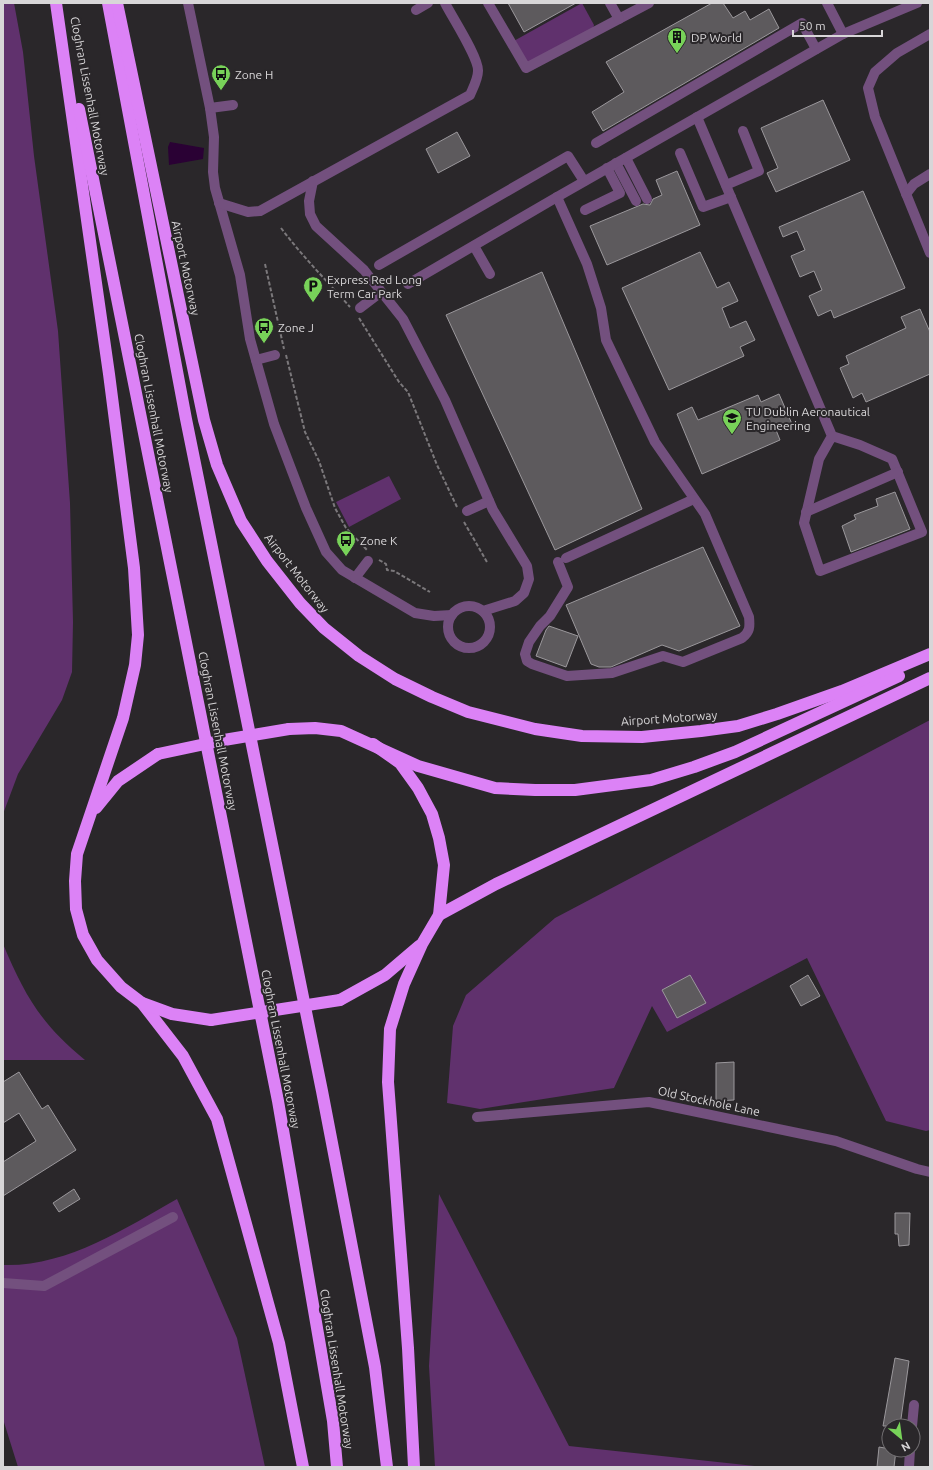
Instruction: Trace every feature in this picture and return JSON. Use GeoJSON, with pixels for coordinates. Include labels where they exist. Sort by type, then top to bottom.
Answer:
{"type":"FeatureCollection","features":[{"type":"Feature","properties":{"kind":"highway"},"geometry":{"type":"LineString","coordinates":[[57,3],[109,374],[137,603],[138,635],[134,673],[124,718],[77,854],[75,881],[76,909],[83,935],[97,960],[121,987],[142,1003],[183,1056],[217,1119],[279,1343],[302,1467]]}},
{"type":"Feature","properties":{"kind":"highway","name":"Cloghran Lissenhall Motorway"},"geometry":{"type":"LineString","coordinates":[[57,3],[278,1101],[333,1421],[337,1467]]}},
{"type":"Feature","properties":{"kind":"highway"},"geometry":{"type":"LineString","coordinates":[[108,3],[186,419],[322,1090],[375,1367],[387,1467]]}},
{"type":"Feature","properties":{"kind":"highway","name":"Airport Motorway"},"geometry":{"type":"LineString","coordinates":[[118,3],[204,420],[217,465],[241,521],[267,561],[300,603],[324,628],[359,656],[395,679],[432,697],[468,712],[535,729],[582,736],[642,737],[738,726],[842,691],[930,654]]}},
{"type":"Feature","properties":{"kind":"highway"},"geometry":{"type":"LineString","coordinates":[[90,815],[118,781],[158,754],[224,740],[289,729],[315,728],[341,731],[373,744],[418,766],[495,788],[574,790],[651,780],[735,752],[930,661]]}},
{"type":"Feature","properties":{"kind":"highway"},"geometry":{"type":"LineString","coordinates":[[438,915],[496,884],[930,678]]}},
{"type":"Feature","properties":{"kind":"highway"},"geometry":{"type":"LineString","coordinates":[[373,744],[400,763],[418,788],[432,814],[440,838],[444,865],[438,915],[422,944],[404,984],[390,1029],[388,1082],[408,1348],[414,1467]]}},
{"type":"Feature","properties":{"kind":"highway"},"geometry":{"type":"LineString","coordinates":[[142,1003],[172,1014],[211,1020],[340,1000],[384,975],[422,944]]}},
{"type":"Feature","properties":{"kind":"street"},"geometry":{"type":"LineString","coordinates":[[188,3],[210,108],[214,137],[213,172],[219,203],[240,275],[250,338],[274,424],[306,508],[326,552],[342,570],[415,613],[434,616],[452,615],[463,607],[470,606],[482,611],[490,622],[488,636],[484,642],[472,648],[459,645],[454,641],[448,628],[452,615]]}},
{"type":"Feature","properties":{"kind":"street"},"geometry":{"type":"LineString","coordinates":[[416,10],[428,3]]}},
{"type":"Feature","properties":{"kind":"street"},"geometry":{"type":"LineString","coordinates":[[219,203],[248,212],[260,211],[470,95],[479,70],[475,58],[445,3]]}},
{"type":"Feature","properties":{"kind":"street"},"geometry":{"type":"LineString","coordinates":[[488,3],[526,68],[648,3]]}},
{"type":"Feature","properties":{"kind":"street"},"geometry":{"type":"LineString","coordinates":[[610,3],[619,19]]}},
{"type":"Feature","properties":{"kind":"street"},"geometry":{"type":"LineString","coordinates":[[827,3],[843,34]]}},
{"type":"Feature","properties":{"kind":"street"},"geometry":{"type":"LineString","coordinates":[[408,284],[584,181],[843,34],[917,3]]}},
{"type":"Feature","properties":{"kind":"street"},"geometry":{"type":"LineString","coordinates":[[596,143],[802,23],[816,49]]}},
{"type":"Feature","properties":{"kind":"street"},"geometry":{"type":"LineString","coordinates":[[930,34],[897,53],[875,72],[868,88],[875,117],[930,253]]}},
{"type":"Feature","properties":{"kind":"street"},"geometry":{"type":"LineString","coordinates":[[210,108],[233,105]]}},
{"type":"Feature","properties":{"kind":"street"},"geometry":{"type":"LineString","coordinates":[[697,117],[832,436],[892,459],[922,532],[820,572],[804,523],[819,459],[832,436]]}},
{"type":"Feature","properties":{"kind":"street"},"geometry":{"type":"LineString","coordinates":[[726,185],[759,171],[743,131]]}},
{"type":"Feature","properties":{"kind":"street"},"geometry":{"type":"LineString","coordinates":[[680,153],[703,207],[731,196]]}},
{"type":"Feature","properties":{"kind":"street"},"geometry":{"type":"LineString","coordinates":[[379,265],[568,156],[584,181]]}},
{"type":"Feature","properties":{"kind":"street"},"geometry":{"type":"LineString","coordinates":[[626,158],[647,199]]}},
{"type":"Feature","properties":{"kind":"street"},"geometry":{"type":"LineString","coordinates":[[612,166],[636,202]]}},
{"type":"Feature","properties":{"kind":"street"},"geometry":{"type":"LineString","coordinates":[[585,210],[620,193],[612,166]]}},
{"type":"Feature","properties":{"kind":"street"},"geometry":{"type":"LineString","coordinates":[[906,194],[914,184],[930,174]]}},
{"type":"Feature","properties":{"kind":"street"},"geometry":{"type":"LineString","coordinates":[[313,181],[309,201],[310,214],[316,226],[364,270],[403,320],[445,400],[489,500],[527,566],[529,579],[524,592],[515,601],[482,611]]}},
{"type":"Feature","properties":{"kind":"street"},"geometry":{"type":"LineString","coordinates":[[557,197],[587,264],[601,308],[606,340],[654,442],[694,499],[704,514],[749,617],[750,625],[748,633],[742,638],[683,662],[663,656],[612,673],[567,676],[527,661],[525,654],[529,642],[540,626],[550,616],[568,587],[562,560],[694,499]]}},
{"type":"Feature","properties":{"kind":"street"},"geometry":{"type":"LineString","coordinates":[[474,246],[490,274]]}},
{"type":"Feature","properties":{"kind":"street"},"geometry":{"type":"LineString","coordinates":[[357,312],[381,292]]}},
{"type":"Feature","properties":{"kind":"street"},"geometry":{"type":"LineString","coordinates":[[256,360],[276,355]]}},
{"type":"Feature","properties":{"kind":"street"},"geometry":{"type":"LineString","coordinates":[[806,512],[898,472]]}},
{"type":"Feature","properties":{"kind":"street"},"geometry":{"type":"LineString","coordinates":[[463,514],[489,500]]}},
{"type":"Feature","properties":{"kind":"street"},"geometry":{"type":"LineString","coordinates":[[355,578],[372,558]]}},
{"type":"Feature","properties":{"kind":"street","name":"Old Stockhole Lane"},"geometry":{"type":"LineString","coordinates":[[477,1117],[649,1102],[836,1140],[917,1169],[930,1172]]}},
{"type":"Feature","properties":{"kind":"street"},"geometry":{"type":"LineString","coordinates":[[3,1283],[44,1286],[173,1217]]}},
{"type":"Feature","properties":{"kind":"street"},"geometry":{"type":"LineString","coordinates":[[913,1418],[914,1405]]}},
{"type":"Feature","properties":{"kind":"path"},"geometry":{"type":"LineString","coordinates":[[281,228],[297,250],[320,272],[357,312],[399,382],[408,392],[438,465],[487,562]]}},
{"type":"Feature","properties":{"kind":"path"},"geometry":{"type":"LineString","coordinates":[[265,264],[306,432],[319,461],[335,508],[346,528],[372,558],[386,564],[387,570],[394,571],[430,592]]}},
{"type":"Feature","properties":{"kind":"shaded area"},"geometry":{"type":"Polygon","coordinates":[[[3,3],[14,3],[23,52],[34,156],[58,331],[70,503],[73,622],[72,672],[62,700],[18,774],[3,814],[3,3]]]}},
{"type":"Feature","properties":{"kind":"shaded area"},"geometry":{"type":"Polygon","coordinates":[[[582,3],[594,25],[592,32],[532,64],[526,62],[512,42],[582,3]]]}},
{"type":"Feature","properties":{"kind":"shaded area"},"geometry":{"type":"Polygon","coordinates":[[[170,142],[204,148],[203,159],[169,165],[168,147],[170,142]]]}},
{"type":"Feature","properties":{"kind":"shaded area"},"geometry":{"type":"Polygon","coordinates":[[[389,476],[401,499],[349,527],[336,502],[389,476]]]}},
{"type":"Feature","properties":{"kind":"shaded area"},"geometry":{"type":"Polygon","coordinates":[[[930,720],[930,1130],[926,1131],[886,1121],[807,958],[667,1032],[652,1006],[614,1088],[480,1109],[447,1103],[453,1026],[466,995],[555,918],[930,720]]]}},
{"type":"Feature","properties":{"kind":"shaded area"},"geometry":{"type":"Polygon","coordinates":[[[3,944],[19,979],[36,1008],[57,1034],[85,1060],[3,1060],[3,944]]]}},
{"type":"Feature","properties":{"kind":"shaded area"},"geometry":{"type":"Polygon","coordinates":[[[439,1194],[569,1446],[764,1467],[435,1467],[429,1366],[439,1194]]]}},
{"type":"Feature","properties":{"kind":"shaded area"},"geometry":{"type":"Polygon","coordinates":[[[177,1199],[237,1338],[265,1467],[18,1467],[3,1419],[3,1265],[26,1264],[49,1260],[72,1253],[115,1234],[177,1199]]]}},
{"type":"Feature","properties":{"kind":"building"},"geometry":{"type":"Polygon","coordinates":[[[508,3],[576,3],[524,32],[508,3]]]}},
{"type":"Feature","properties":{"kind":"building","name":"DP World"},"geometry":{"type":"Polygon","coordinates":[[[712,3],[723,3],[733,18],[745,11],[750,20],[769,9],[779,28],[603,131],[592,112],[624,92],[606,62],[712,3]]]}},
{"type":"Feature","properties":{"kind":"building"},"geometry":{"type":"Polygon","coordinates":[[[823,100],[850,160],[776,192],[767,173],[778,168],[761,128],[823,100]]]}},
{"type":"Feature","properties":{"kind":"building"},"geometry":{"type":"Polygon","coordinates":[[[457,132],[470,156],[438,173],[426,149],[457,132]]]}},
{"type":"Feature","properties":{"kind":"building"},"geometry":{"type":"Polygon","coordinates":[[[677,171],[700,225],[607,265],[590,226],[643,204],[650,205],[653,199],[662,195],[656,180],[677,171]]]}},
{"type":"Feature","properties":{"kind":"building"},"geometry":{"type":"Polygon","coordinates":[[[863,191],[905,288],[834,318],[831,310],[818,316],[809,296],[822,290],[814,271],[800,277],[791,256],[805,250],[797,231],[783,237],[779,227],[863,191]]]}},
{"type":"Feature","properties":{"kind":"building"},"geometry":{"type":"Polygon","coordinates":[[[700,252],[717,288],[729,282],[738,301],[722,308],[730,328],[746,321],[755,340],[740,347],[744,356],[669,390],[622,288],[700,252]]]}},
{"type":"Feature","properties":{"kind":"building"},"geometry":{"type":"Polygon","coordinates":[[[542,272],[642,509],[555,550],[446,315],[542,272]]]}},
{"type":"Feature","properties":{"kind":"building"},"geometry":{"type":"Polygon","coordinates":[[[920,309],[930,332],[930,374],[866,402],[862,393],[853,398],[840,368],[849,364],[846,356],[906,328],[901,317],[920,309]]]}},
{"type":"Feature","properties":{"kind":"building","name":"TU Dublin Aeronautical Engineering"},"geometry":{"type":"Polygon","coordinates":[[[779,394],[792,424],[776,430],[780,440],[702,474],[677,414],[692,407],[698,420],[758,395],[761,402],[779,394]]]}},
{"type":"Feature","properties":{"kind":"building"},"geometry":{"type":"Polygon","coordinates":[[[895,492],[910,529],[851,552],[842,526],[856,519],[854,515],[878,506],[876,499],[895,492]]]}},
{"type":"Feature","properties":{"kind":"building"},"geometry":{"type":"Polygon","coordinates":[[[703,547],[740,626],[679,651],[662,645],[611,667],[599,667],[591,664],[566,605],[703,547]]]}},
{"type":"Feature","properties":{"kind":"building"},"geometry":{"type":"Polygon","coordinates":[[[549,626],[578,636],[566,667],[536,656],[549,626]]]}},
{"type":"Feature","properties":{"kind":"building"},"geometry":{"type":"Polygon","coordinates":[[[690,975],[706,1003],[677,1018],[662,990],[690,975]]]}},
{"type":"Feature","properties":{"kind":"building"},"geometry":{"type":"Polygon","coordinates":[[[808,975],[820,996],[801,1006],[790,986],[808,975]]]}},
{"type":"Feature","properties":{"kind":"building"},"geometry":{"type":"Polygon","coordinates":[[[734,1062],[734,1100],[716,1101],[716,1063],[734,1062]]]}},
{"type":"Feature","properties":{"kind":"building"},"geometry":{"type":"Polygon","coordinates":[[[19,1072],[42,1109],[48,1105],[76,1150],[3,1196],[3,1162],[36,1141],[19,1113],[3,1123],[3,1082],[19,1072]]]}},
{"type":"Feature","properties":{"kind":"building"},"geometry":{"type":"Polygon","coordinates":[[[74,1189],[80,1199],[59,1212],[53,1203],[74,1189]]]}},
{"type":"Feature","properties":{"kind":"building"},"geometry":{"type":"Polygon","coordinates":[[[895,1213],[910,1213],[909,1245],[899,1246],[898,1234],[895,1234],[895,1213]]]}},
{"type":"Feature","properties":{"kind":"building"},"geometry":{"type":"Polygon","coordinates":[[[895,1358],[909,1361],[901,1418],[884,1418],[895,1358]]]}},
{"type":"Feature","properties":{"kind":"building"},"geometry":{"type":"Polygon","coordinates":[[[879,1447],[881,1447],[881,1458],[895,1458],[894,1467],[877,1467],[879,1447]]]}},
{"type":"Feature","properties":{"kind":"place","name":"DP World"},"geometry":{"type":"Point","coordinates":[677,54]}},
{"type":"Feature","properties":{"kind":"place","name":"Zone H"},"geometry":{"type":"Point","coordinates":[221,91]}},
{"type":"Feature","properties":{"kind":"place","name":"Express Red Long Term Car Park"},"geometry":{"type":"Point","coordinates":[313,303]}},
{"type":"Feature","properties":{"kind":"place","name":"Zone J"},"geometry":{"type":"Point","coordinates":[264,344]}},
{"type":"Feature","properties":{"kind":"place","name":"TU Dublin Aeronautical Engineering"},"geometry":{"type":"Point","coordinates":[732,435]}},
{"type":"Feature","properties":{"kind":"place","name":"Zone K"},"geometry":{"type":"Point","coordinates":[346,557]}}]}
